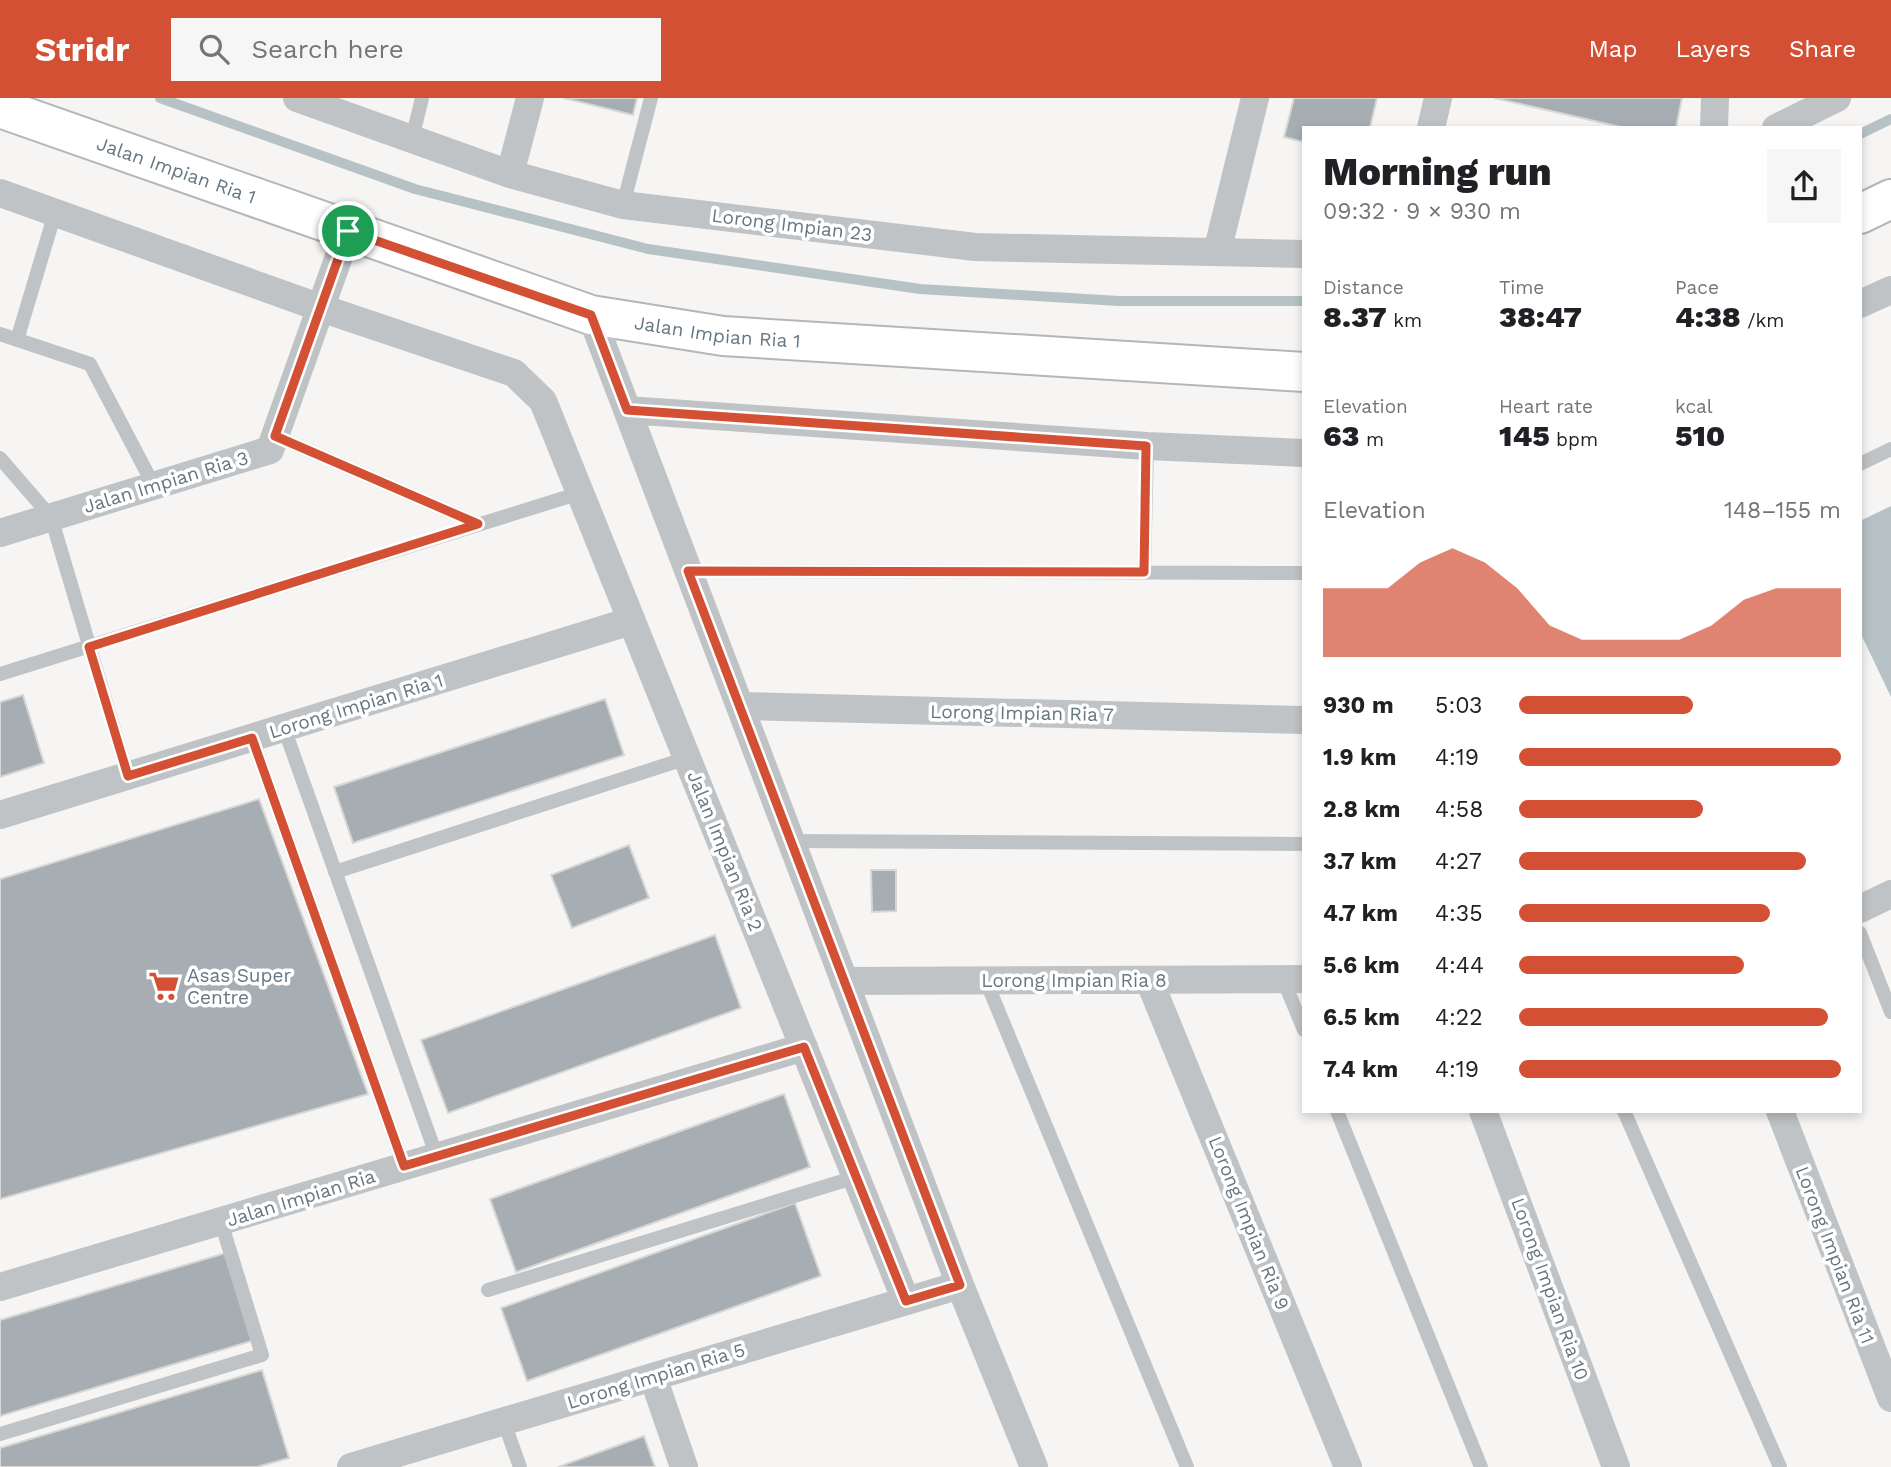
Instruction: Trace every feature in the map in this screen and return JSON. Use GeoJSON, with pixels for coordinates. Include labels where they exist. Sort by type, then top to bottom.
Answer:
{"type":"FeatureCollection","features":[{"type":"Feature","properties":{"kind":"street","name":"Lorong Impian 23"},"geometry":{"type":"LineString","coordinates":[[297,98],[510,174],[623,205],[975,247],[1302,254]]}},
{"type":"Feature","properties":{"kind":"street"},"geometry":{"type":"LineString","coordinates":[[510,174],[530,98]]}},
{"type":"Feature","properties":{"kind":"street"},"geometry":{"type":"LineString","coordinates":[[1217,252],[1255,98]]}},
{"type":"Feature","properties":{"kind":"street"},"geometry":{"type":"LineString","coordinates":[[1431,126],[1438,98]]}},
{"type":"Feature","properties":{"kind":"street"},"geometry":{"type":"LineString","coordinates":[[1714,98],[1714,126]]}},
{"type":"Feature","properties":{"kind":"street"},"geometry":{"type":"LineString","coordinates":[[1780,126],[1837,98]]}},
{"type":"Feature","properties":{"kind":"street","name":"Jalan Impian Ria 1"},"geometry":{"type":"LineString","coordinates":[[0,108],[591,315],[723,335],[1302,372]]}},
{"type":"Feature","properties":{"kind":"street"},"geometry":{"type":"LineString","coordinates":[[0,193],[321,307]]}},
{"type":"Feature","properties":{"kind":"street"},"geometry":{"type":"LineString","coordinates":[[1862,213],[1891,198]]}},
{"type":"Feature","properties":{"kind":"street"},"geometry":{"type":"LineString","coordinates":[[275,436],[348,231]]}},
{"type":"Feature","properties":{"kind":"street"},"geometry":{"type":"LineString","coordinates":[[1862,303],[1889,295]]}},
{"type":"Feature","properties":{"kind":"street","name":"Jalan Impian Ria 2"},"geometry":{"type":"LineString","coordinates":[[321,307],[514,373],[543,401],[906,1301]]}},
{"type":"Feature","properties":{"kind":"street"},"geometry":{"type":"LineString","coordinates":[[591,315],[960,1285],[1034,1467]]}},
{"type":"Feature","properties":{"kind":"street"},"geometry":{"type":"LineString","coordinates":[[627,410],[1146,446],[1302,453]]}},
{"type":"Feature","properties":{"kind":"street","name":"Jalan Impian Ria 3"},"geometry":{"type":"LineString","coordinates":[[0,533],[270,450],[275,436]]}},
{"type":"Feature","properties":{"kind":"street","name":"Lorong Impian Ria 1"},"geometry":{"type":"LineString","coordinates":[[0,815],[631,621]]}},
{"type":"Feature","properties":{"kind":"street","name":"Lorong Impian Ria 7"},"geometry":{"type":"LineString","coordinates":[[740,706],[1302,720]]}},
{"type":"Feature","properties":{"kind":"street"},"geometry":{"type":"LineString","coordinates":[[1862,908],[1891,894]]}},
{"type":"Feature","properties":{"kind":"street","name":"Lorong Impian Ria 8"},"geometry":{"type":"LineString","coordinates":[[844,981],[1293,979]]}},
{"type":"Feature","properties":{"kind":"street","name":"Lorong Impian Ria 9"},"geometry":{"type":"LineString","coordinates":[[1149,980],[1348,1467]]}},
{"type":"Feature","properties":{"kind":"street","name":"Jalan Impian Ria"},"geometry":{"type":"LineString","coordinates":[[0,1287],[804,1047]]}},
{"type":"Feature","properties":{"kind":"street","name":"Lorong Impian Ria 10"},"geometry":{"type":"LineString","coordinates":[[1484,1113],[1616,1467]]}},
{"type":"Feature","properties":{"kind":"street","name":"Lorong Impian Ria 11"},"geometry":{"type":"LineString","coordinates":[[1781,1113],[1891,1398]]}},
{"type":"Feature","properties":{"kind":"street","name":"Lorong Impian Ria 5"},"geometry":{"type":"LineString","coordinates":[[358,1466],[960,1285]]}},
{"type":"Feature","properties":{"kind":"street"},"geometry":{"type":"LineString","coordinates":[[653,1377],[684,1467]]}},
{"type":"Feature","properties":{"kind":"lane"},"geometry":{"type":"LineString","coordinates":[[412,139],[422,98]]}},
{"type":"Feature","properties":{"kind":"lane"},"geometry":{"type":"LineString","coordinates":[[623,205],[651,98]]}},
{"type":"Feature","properties":{"kind":"lane"},"geometry":{"type":"LineString","coordinates":[[18,340],[55,213]]}},
{"type":"Feature","properties":{"kind":"lane"},"geometry":{"type":"LineString","coordinates":[[0,334],[90,363],[154,486]]}},
{"type":"Feature","properties":{"kind":"lane"},"geometry":{"type":"LineString","coordinates":[[275,436],[478,524]]}},
{"type":"Feature","properties":{"kind":"lane"},"geometry":{"type":"LineString","coordinates":[[1144,572],[1146,446]]}},
{"type":"Feature","properties":{"kind":"lane"},"geometry":{"type":"LineString","coordinates":[[1862,463],[1891,449]]}},
{"type":"Feature","properties":{"kind":"lane"},"geometry":{"type":"LineString","coordinates":[[0,457],[51,517],[128,776]]}},
{"type":"Feature","properties":{"kind":"lane"},"geometry":{"type":"LineString","coordinates":[[0,674],[580,493]]}},
{"type":"Feature","properties":{"kind":"lane"},"geometry":{"type":"LineString","coordinates":[[688,571],[1302,573]]}},
{"type":"Feature","properties":{"kind":"lane"},"geometry":{"type":"LineString","coordinates":[[284,728],[437,1157]]}},
{"type":"Feature","properties":{"kind":"lane"},"geometry":{"type":"LineString","coordinates":[[252,738],[404,1166]]}},
{"type":"Feature","properties":{"kind":"lane"},"geometry":{"type":"LineString","coordinates":[[335,872],[687,758]]}},
{"type":"Feature","properties":{"kind":"lane"},"geometry":{"type":"LineString","coordinates":[[791,841],[1302,844]]}},
{"type":"Feature","properties":{"kind":"lane"},"geometry":{"type":"LineString","coordinates":[[1862,938],[1891,1012]]}},
{"type":"Feature","properties":{"kind":"lane"},"geometry":{"type":"LineString","coordinates":[[1293,979],[1302,1021]]}},
{"type":"Feature","properties":{"kind":"lane"},"geometry":{"type":"LineString","coordinates":[[986,981],[1187,1467]]}},
{"type":"Feature","properties":{"kind":"lane"},"geometry":{"type":"LineString","coordinates":[[1338,1113],[1481,1467]]}},
{"type":"Feature","properties":{"kind":"lane"},"geometry":{"type":"LineString","coordinates":[[1625,1113],[1780,1467]]}},
{"type":"Feature","properties":{"kind":"lane"},"geometry":{"type":"LineString","coordinates":[[488,1290],[856,1177]]}},
{"type":"Feature","properties":{"kind":"lane"},"geometry":{"type":"LineString","coordinates":[[0,1434],[262,1355],[222,1222]]}},
{"type":"Feature","properties":{"kind":"lane"},"geometry":{"type":"LineString","coordinates":[[504,1422],[520,1467]]}},
{"type":"Feature","properties":{"kind":"shaded area"},"geometry":{"type":"Polygon","coordinates":[[[1891,506],[1891,697],[1862,636],[1862,520],[1891,506]]]}},
{"type":"Feature","properties":{"kind":"building"},"geometry":{"type":"Polygon","coordinates":[[[564,98],[637,98],[633,115],[564,98]]]}},
{"type":"Feature","properties":{"kind":"building"},"geometry":{"type":"Polygon","coordinates":[[[1294,98],[1377,98],[1370,126],[1302,126],[1302,142],[1284,137],[1294,98]]]}},
{"type":"Feature","properties":{"kind":"building"},"geometry":{"type":"Polygon","coordinates":[[[1494,98],[1682,98],[1676,126],[1616,126],[1494,98]]]}},
{"type":"Feature","properties":{"kind":"building"},"geometry":{"type":"Polygon","coordinates":[[[23,695],[44,763],[0,777],[0,702],[23,695]]]}},
{"type":"Feature","properties":{"kind":"building"},"geometry":{"type":"Polygon","coordinates":[[[605,699],[624,755],[353,843],[334,787],[605,699]]]}},
{"type":"Feature","properties":{"kind":"building","name":"Asas Super Centre"},"geometry":{"type":"Polygon","coordinates":[[[259,799],[368,1094],[0,1199],[0,879],[259,799]]]}},
{"type":"Feature","properties":{"kind":"building"},"geometry":{"type":"Polygon","coordinates":[[[629,845],[649,898],[572,928],[551,875],[629,845]]]}},
{"type":"Feature","properties":{"kind":"building"},"geometry":{"type":"Polygon","coordinates":[[[871,870],[896,870],[896,911],[872,912],[871,870]]]}},
{"type":"Feature","properties":{"kind":"building"},"geometry":{"type":"Polygon","coordinates":[[[715,935],[741,1008],[448,1113],[421,1040],[715,935]]]}},
{"type":"Feature","properties":{"kind":"building"},"geometry":{"type":"Polygon","coordinates":[[[784,1094],[810,1167],[516,1272],[490,1199],[784,1094]]]}},
{"type":"Feature","properties":{"kind":"building"},"geometry":{"type":"Polygon","coordinates":[[[795,1203],[821,1276],[527,1381],[501,1308],[795,1203]]]}},
{"type":"Feature","properties":{"kind":"building"},"geometry":{"type":"Polygon","coordinates":[[[229,1252],[255,1340],[0,1416],[0,1320],[229,1252]]]}},
{"type":"Feature","properties":{"kind":"building"},"geometry":{"type":"Polygon","coordinates":[[[262,1370],[289,1458],[257,1467],[0,1467],[0,1448],[262,1370]]]}},
{"type":"Feature","properties":{"kind":"building"},"geometry":{"type":"Polygon","coordinates":[[[644,1436],[655,1467],[558,1467],[644,1436]]]}},
{"type":"Feature","properties":{"kind":"waterway"},"geometry":{"type":"LineString","coordinates":[[160,98],[415,189],[648,249],[920,289],[1119,301],[1302,301]]}},
{"type":"Feature","properties":{"kind":"waterway"},"geometry":{"type":"LineString","coordinates":[[1862,133],[1891,119]]}},
{"type":"Feature","properties":{"kind":"place","name":"Asas Super Centre"},"geometry":{"type":"Point","coordinates":[164,986]}},
{"type":"Feature","properties":{"kind":"route"},"geometry":{"type":"LineString","coordinates":[[348,231],[591,315],[627,410],[1146,446],[1144,572],[688,571],[960,1285],[906,1301],[804,1047],[404,1166],[252,738],[128,776],[89,647],[478,524],[275,436],[348,231]]}}]}
